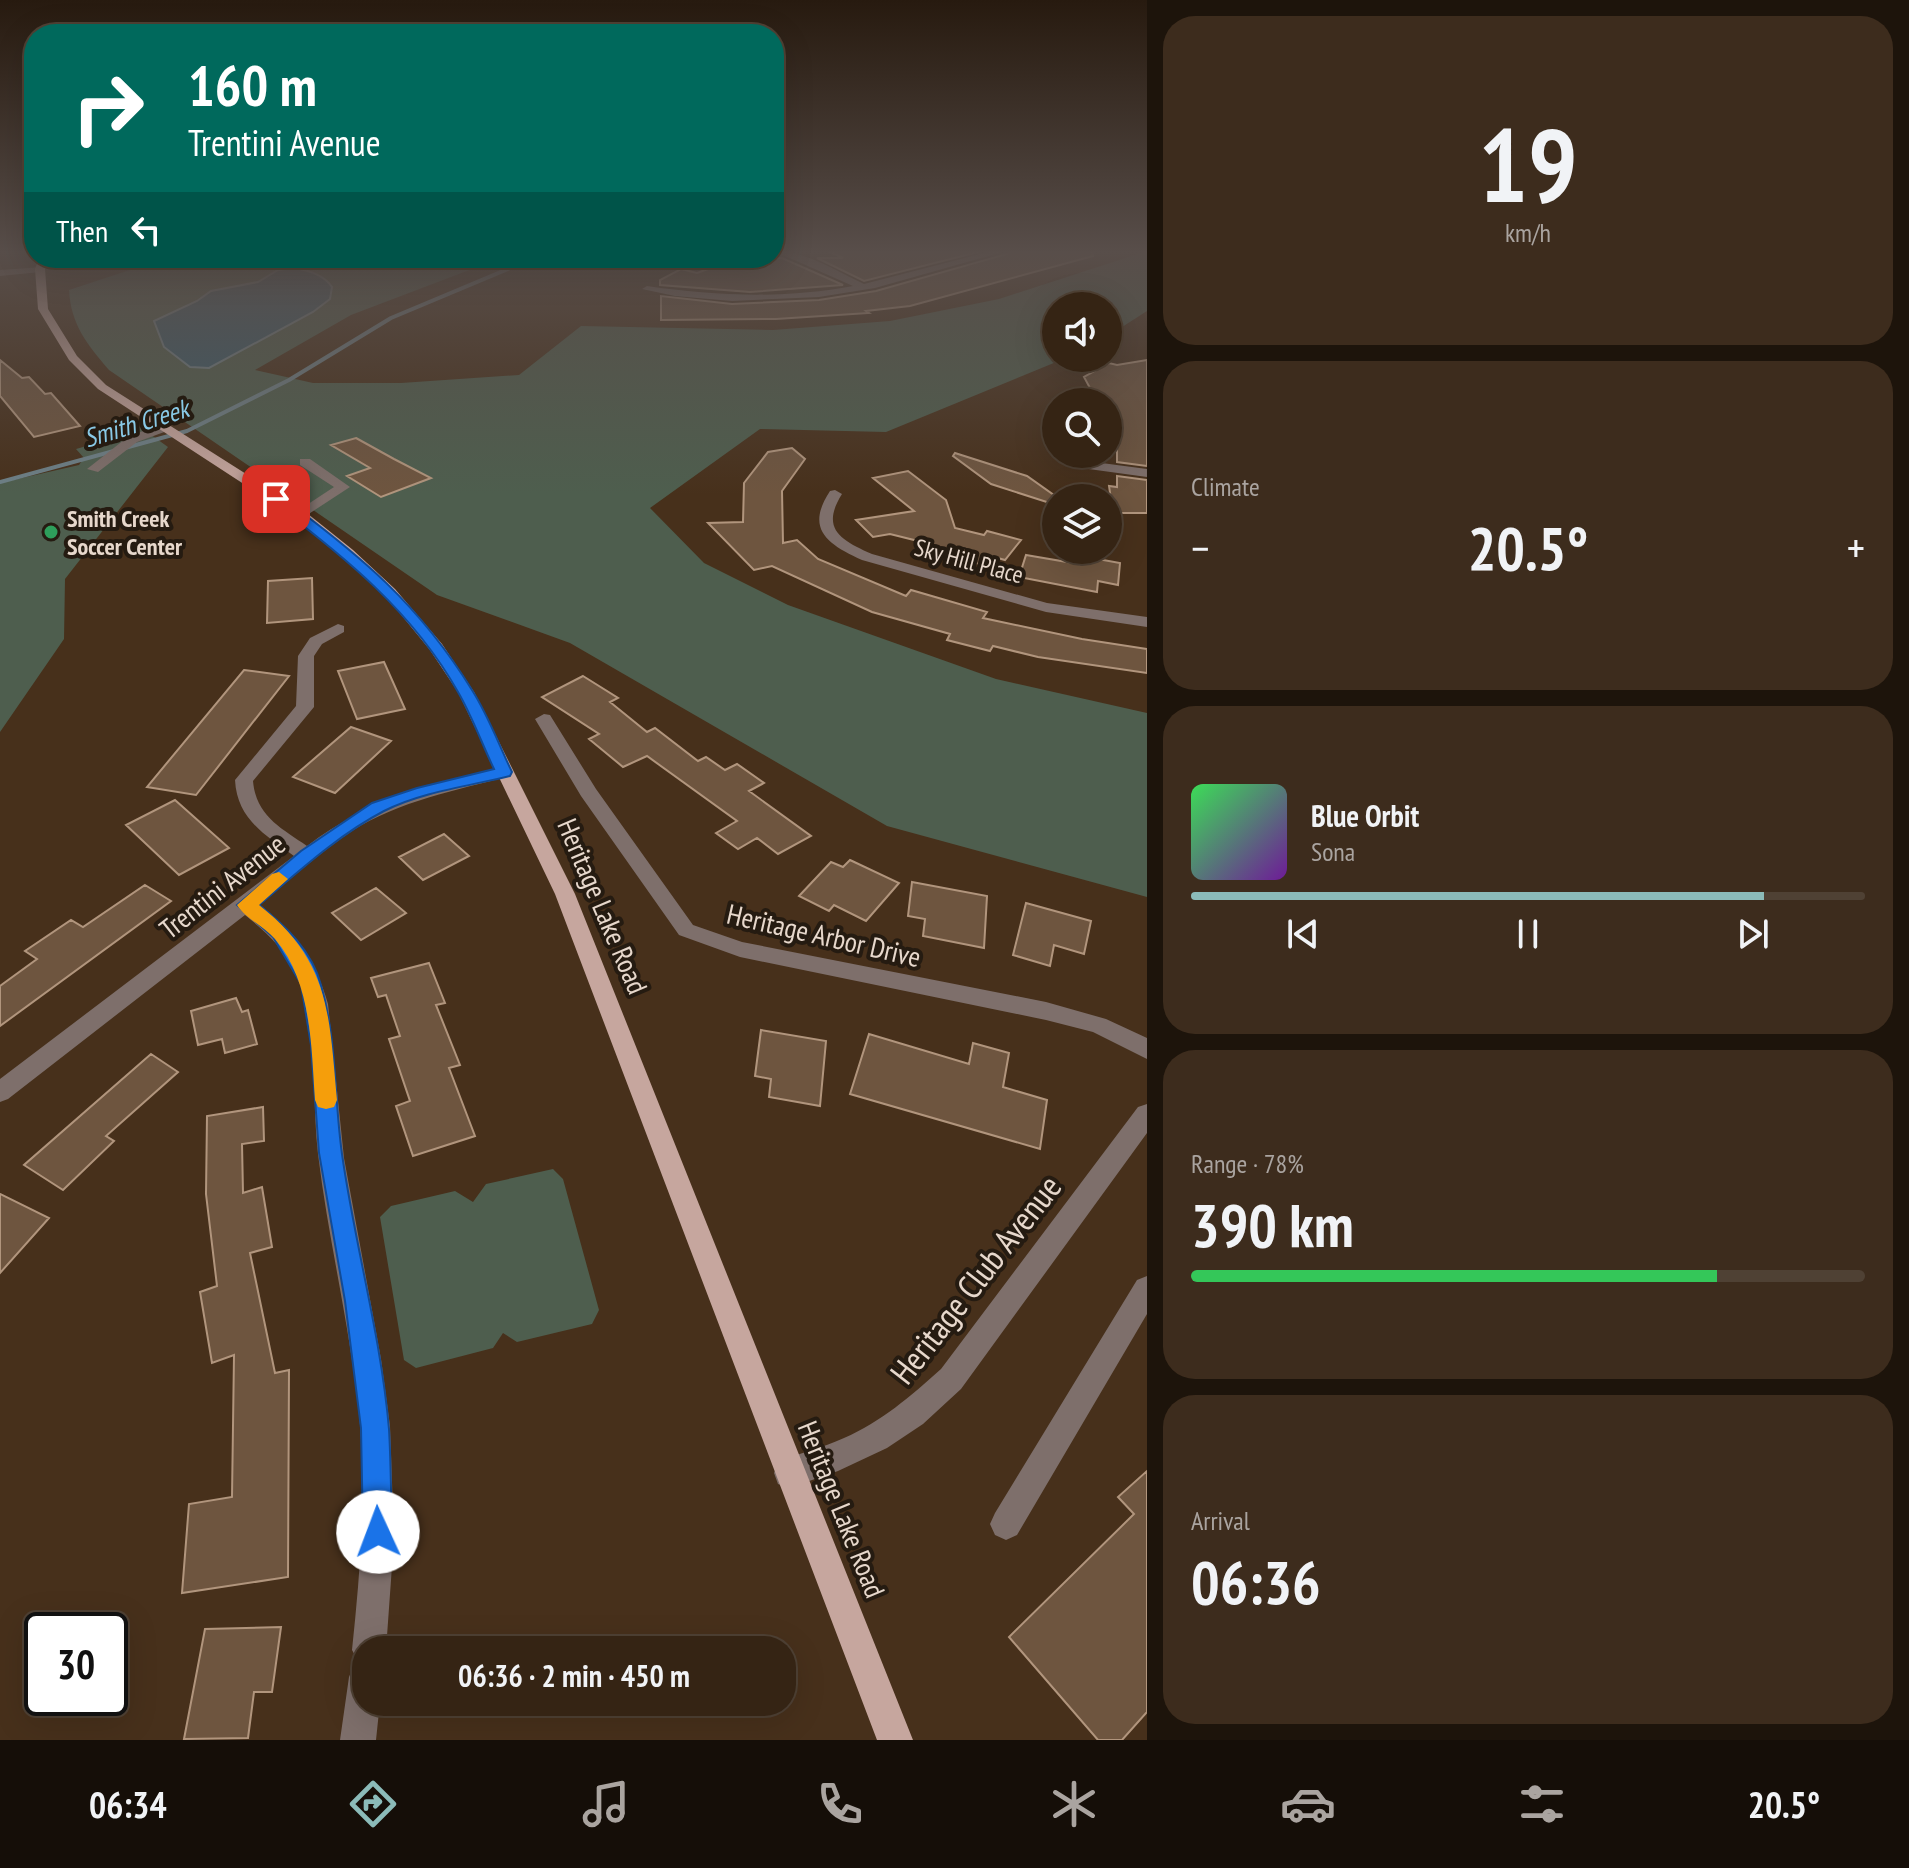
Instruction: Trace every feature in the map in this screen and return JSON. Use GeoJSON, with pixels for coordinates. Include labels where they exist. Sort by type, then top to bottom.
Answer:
{"type":"FeatureCollection","features":[{"type":"Feature","properties":{"kind":"main road","name":"Heritage Lake Road"},"geometry":{"type":"LineString","coordinates":[[57,332],[73,358],[102,387],[301,515],[348,553],[390,592],[436,647],[466,692],[565,894],[895,1740]]}},
{"type":"Feature","properties":{"kind":"street"},"geometry":{"type":"LineString","coordinates":[[93,469],[133,439],[163,428]]}},
{"type":"Feature","properties":{"kind":"street"},"geometry":{"type":"LineString","coordinates":[[301,515],[343,487],[305,462]]}},
{"type":"Feature","properties":{"kind":"street"},"geometry":{"type":"LineString","coordinates":[[1109,468],[1147,473]]}},
{"type":"Feature","properties":{"kind":"street","name":"Sky Hill Place"},"geometry":{"type":"LineString","coordinates":[[835,494],[825,505],[827,531],[853,552],[879,562],[1046,607],[1147,622]]}},
{"type":"Feature","properties":{"kind":"street"},"geometry":{"type":"LineString","coordinates":[[307,855],[254,818],[243,794],[244,780],[253,765],[288,731],[305,707],[306,656],[316,641],[338,629]]}},
{"type":"Feature","properties":{"kind":"street","name":"Heritage Arbor Drive"},"geometry":{"type":"LineString","coordinates":[[544,719],[588,792],[686,930],[740,949],[1046,1011],[1098,1025],[1125,1036],[1147,1050]]}},
{"type":"Feature","properties":{"kind":"street","name":"Trentini Avenue"},"geometry":{"type":"LineString","coordinates":[[0,1092],[247,905],[307,855],[378,807],[423,792],[504,772]]}},
{"type":"Feature","properties":{"kind":"street"},"geometry":{"type":"LineString","coordinates":[[247,905],[280,932],[300,960],[311,984],[321,1045],[330,1153],[357,1301],[375,1428],[378,1558],[370,1636]]}},
{"type":"Feature","properties":{"kind":"street","name":"Heritage Club Avenue"},"geometry":{"type":"LineString","coordinates":[[789,1473],[845,1456],[872,1442],[912,1416],[951,1379],[1147,1114]]}},
{"type":"Feature","properties":{"kind":"street"},"geometry":{"type":"LineString","coordinates":[[1006,1524],[1147,1289]]}},
{"type":"Feature","properties":{"kind":"street"},"geometry":{"type":"LineString","coordinates":[[358,1740],[361,1716]]}},
{"type":"Feature","properties":{"kind":"green space"},"geometry":{"type":"Polygon","coordinates":[[[82,332],[321,332],[255,370],[313,383],[401,383],[519,375],[573,332],[1042,332],[1042,368],[886,432],[760,429],[650,508],[704,563],[788,605],[996,679],[1147,713],[1147,897],[887,826],[570,643],[437,595],[109,370],[82,332]]]}},
{"type":"Feature","properties":{"kind":"green space","name":"Smith Creek Soccer Center"},"geometry":{"type":"Polygon","coordinates":[[[136,424],[168,447],[65,579],[64,639],[0,732],[0,483],[79,465],[84,458],[76,449],[128,434],[136,424]]]}},
{"type":"Feature","properties":{"kind":"green space"},"geometry":{"type":"Polygon","coordinates":[[[553,1169],[563,1179],[599,1310],[592,1324],[517,1342],[503,1333],[493,1348],[416,1368],[404,1360],[380,1217],[391,1206],[455,1191],[473,1202],[486,1184],[553,1169]]]}},
{"type":"Feature","properties":{"kind":"water"},"geometry":{"type":"Polygon","coordinates":[[[158,332],[275,332],[209,368],[190,367],[164,347],[158,332]]]}},
{"type":"Feature","properties":{"kind":"building"},"geometry":{"type":"Polygon","coordinates":[[[0,360],[22,378],[29,377],[45,394],[51,393],[80,426],[34,437],[0,396],[0,360]]]}},
{"type":"Feature","properties":{"kind":"building"},"geometry":{"type":"Polygon","coordinates":[[[1147,360],[1147,466],[1122,463],[1122,388],[1090,388],[1084,377],[1093,372],[1122,372],[1122,364],[1147,360]]]}},
{"type":"Feature","properties":{"kind":"building"},"geometry":{"type":"Polygon","coordinates":[[[356,438],[431,478],[381,497],[347,476],[370,468],[331,445],[356,438]]]}},
{"type":"Feature","properties":{"kind":"building"},"geometry":{"type":"Polygon","coordinates":[[[792,448],[805,459],[782,491],[783,543],[797,540],[818,559],[906,596],[911,590],[987,612],[983,618],[1147,649],[1147,673],[1038,657],[993,646],[990,651],[947,640],[950,634],[872,612],[772,566],[754,570],[708,523],[743,522],[744,483],[768,452],[792,448]]]}},
{"type":"Feature","properties":{"kind":"building"},"geometry":{"type":"Polygon","coordinates":[[[955,453],[1027,476],[1042,487],[1042,500],[991,484],[953,456],[955,453]]]}},
{"type":"Feature","properties":{"kind":"building"},"geometry":{"type":"Polygon","coordinates":[[[908,471],[946,500],[955,528],[984,535],[987,531],[1021,540],[1005,560],[987,555],[979,564],[930,551],[934,545],[890,534],[873,537],[856,520],[914,511],[873,478],[908,471]]]}},
{"type":"Feature","properties":{"kind":"building"},"geometry":{"type":"Polygon","coordinates":[[[1117,476],[1147,480],[1147,513],[1122,513],[1122,484],[1117,484],[1117,476]]]}},
{"type":"Feature","properties":{"kind":"building"},"geometry":{"type":"Polygon","coordinates":[[[1026,555],[1042,558],[1042,564],[1120,564],[1118,585],[1098,581],[1097,592],[1019,577],[1026,555]]]}},
{"type":"Feature","properties":{"kind":"building"},"geometry":{"type":"Polygon","coordinates":[[[312,578],[313,619],[267,623],[268,581],[312,578]]]}},
{"type":"Feature","properties":{"kind":"building"},"geometry":{"type":"Polygon","coordinates":[[[384,662],[405,709],[357,719],[338,671],[384,662]]]}},
{"type":"Feature","properties":{"kind":"building"},"geometry":{"type":"Polygon","coordinates":[[[244,670],[289,676],[196,795],[147,787],[244,670]]]}},
{"type":"Feature","properties":{"kind":"building"},"geometry":{"type":"Polygon","coordinates":[[[583,676],[618,698],[610,702],[647,732],[655,728],[698,761],[706,757],[725,770],[737,764],[764,783],[749,791],[811,836],[778,854],[757,838],[738,849],[716,833],[737,821],[647,756],[623,767],[589,739],[599,734],[542,697],[583,676]]]}},
{"type":"Feature","properties":{"kind":"building"},"geometry":{"type":"Polygon","coordinates":[[[351,727],[391,741],[335,793],[293,777],[351,727]]]}},
{"type":"Feature","properties":{"kind":"building"},"geometry":{"type":"Polygon","coordinates":[[[175,800],[229,848],[179,875],[126,825],[175,800]]]}},
{"type":"Feature","properties":{"kind":"building"},"geometry":{"type":"Polygon","coordinates":[[[444,834],[469,856],[423,880],[399,857],[444,834]]]}},
{"type":"Feature","properties":{"kind":"building"},"geometry":{"type":"Polygon","coordinates":[[[850,860],[899,883],[866,921],[834,905],[829,911],[799,896],[831,862],[843,867],[850,860]]]}},
{"type":"Feature","properties":{"kind":"building"},"geometry":{"type":"Polygon","coordinates":[[[912,882],[987,896],[984,948],[923,936],[925,919],[908,916],[912,882]]]}},
{"type":"Feature","properties":{"kind":"building"},"geometry":{"type":"Polygon","coordinates":[[[145,885],[171,901],[0,1026],[0,986],[37,959],[25,951],[71,920],[83,927],[145,885]]]}},
{"type":"Feature","properties":{"kind":"building"},"geometry":{"type":"Polygon","coordinates":[[[376,888],[406,913],[361,940],[332,913],[376,888]]]}},
{"type":"Feature","properties":{"kind":"building"},"geometry":{"type":"Polygon","coordinates":[[[1026,903],[1091,921],[1084,954],[1054,945],[1050,966],[1013,955],[1026,903]]]}},
{"type":"Feature","properties":{"kind":"building"},"geometry":{"type":"Polygon","coordinates":[[[429,963],[445,1003],[436,1005],[460,1065],[449,1068],[475,1136],[413,1156],[396,1106],[410,1101],[389,1039],[400,1036],[386,995],[378,997],[371,978],[429,963]]]}},
{"type":"Feature","properties":{"kind":"building"},"geometry":{"type":"Polygon","coordinates":[[[236,998],[242,1012],[248,1010],[257,1044],[225,1053],[222,1039],[198,1045],[191,1011],[236,998]]]}},
{"type":"Feature","properties":{"kind":"building"},"geometry":{"type":"Polygon","coordinates":[[[761,1030],[826,1041],[820,1106],[769,1097],[771,1079],[755,1076],[761,1030]]]}},
{"type":"Feature","properties":{"kind":"building"},"geometry":{"type":"Polygon","coordinates":[[[869,1034],[969,1064],[973,1043],[1009,1053],[1003,1087],[1047,1100],[1040,1149],[850,1094],[869,1034]]]}},
{"type":"Feature","properties":{"kind":"building"},"geometry":{"type":"Polygon","coordinates":[[[151,1054],[178,1072],[106,1136],[114,1141],[63,1190],[24,1165],[151,1054]]]}},
{"type":"Feature","properties":{"kind":"building"},"geometry":{"type":"Polygon","coordinates":[[[263,1107],[264,1141],[242,1144],[243,1193],[262,1187],[272,1247],[250,1253],[275,1373],[289,1370],[288,1577],[182,1593],[189,1504],[232,1497],[234,1355],[212,1363],[200,1292],[217,1286],[206,1194],[207,1116],[263,1107]]]}},
{"type":"Feature","properties":{"kind":"building"},"geometry":{"type":"Polygon","coordinates":[[[0,1194],[49,1218],[0,1273],[0,1194]]]}},
{"type":"Feature","properties":{"kind":"building"},"geometry":{"type":"Polygon","coordinates":[[[1147,1471],[1147,1712],[1122,1740],[1098,1740],[1009,1637],[1134,1514],[1118,1497],[1147,1471]]]}},
{"type":"Feature","properties":{"kind":"building"},"geometry":{"type":"Polygon","coordinates":[[[281,1627],[272,1692],[254,1692],[248,1738],[184,1739],[205,1629],[281,1627]]]}},
{"type":"Feature","properties":{"kind":"waterway","name":"Smith Creek"},"geometry":{"type":"LineString","coordinates":[[0,482],[187,431],[289,380],[368,332]]}},
{"type":"Feature","properties":{"kind":"slow traffic"},"geometry":{"type":"LineString","coordinates":[[279,879],[247,905],[280,932],[300,960],[311,984],[326,1100]]}},
{"type":"Feature","properties":{"kind":"place","name":"Smith Creek Soccer Center"},"geometry":{"type":"Point","coordinates":[51,532]}},
{"type":"Feature","properties":{"kind":"route"},"geometry":{"type":"LineString","coordinates":[[276,499],[348,553],[390,592],[436,647],[466,692],[504,772],[423,792],[378,807],[307,855],[247,905],[280,932],[300,960],[311,984],[321,1045],[330,1153],[357,1301],[375,1428],[378,1532]]}}]}
